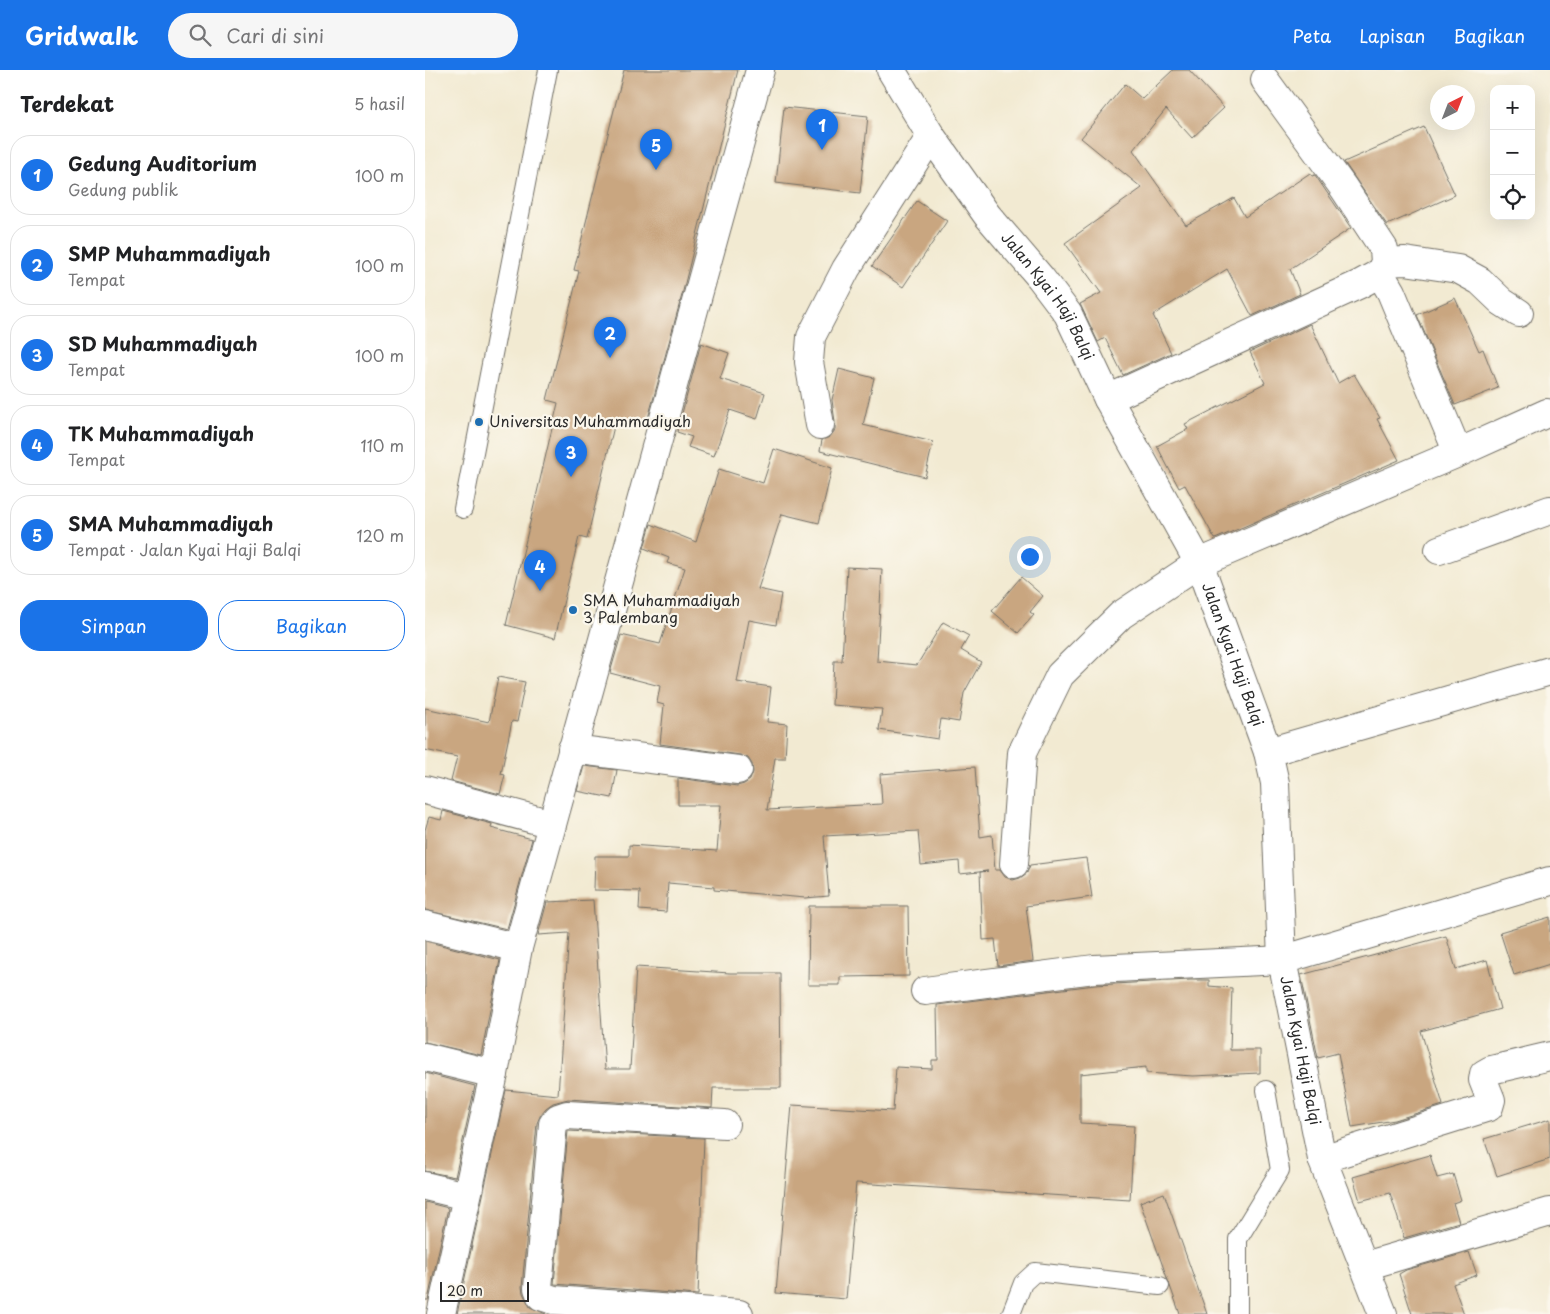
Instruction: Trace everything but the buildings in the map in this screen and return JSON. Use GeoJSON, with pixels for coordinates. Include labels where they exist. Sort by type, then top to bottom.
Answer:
{"type":"FeatureCollection","features":[{"type":"Feature","properties":{"kind":"street"},"geometry":{"type":"LineString","coordinates":[[441,1314],[494,1074],[518,948],[760,70]]}},
{"type":"Feature","properties":{"kind":"street","name":"Jalan Kyai Haji Balqi"},"geometry":{"type":"LineString","coordinates":[[891,70],[931,136],[987,215],[1068,314],[1108,399],[1199,563],[1268,752],[1275,783],[1282,960],[1322,1159],[1383,1314]]}},
{"type":"Feature","properties":{"kind":"street"},"geometry":{"type":"LineString","coordinates":[[1265,80],[1343,187],[1383,249],[1382,268],[1458,453]]}},
{"type":"Feature","properties":{"kind":"street"},"geometry":{"type":"LineString","coordinates":[[820,425],[809,362],[811,337],[846,269],[931,136]]}},
{"type":"Feature","properties":{"kind":"street"},"geometry":{"type":"LineString","coordinates":[[1108,399],[1360,284],[1382,268],[1412,261],[1457,268],[1480,281],[1502,302],[1519,313]]}},
{"type":"Feature","properties":{"kind":"street"},"geometry":{"type":"LineString","coordinates":[[1014,864],[1022,753],[1060,675],[1121,615],[1199,563],[1458,453],[1547,413]]}},
{"type":"Feature","properties":{"kind":"street"},"geometry":{"type":"LineString","coordinates":[[1439,550],[1550,510]]}},
{"type":"Feature","properties":{"kind":"street"},"geometry":{"type":"LineString","coordinates":[[1268,752],[1550,671]]}},
{"type":"Feature","properties":{"kind":"street"},"geometry":{"type":"LineString","coordinates":[[572,749],[738,770]]}},
{"type":"Feature","properties":{"kind":"street"},"geometry":{"type":"LineString","coordinates":[[425,790],[552,824]]}},
{"type":"Feature","properties":{"kind":"street"},"geometry":{"type":"LineString","coordinates":[[925,991],[1094,968],[1282,960],[1550,881]]}},
{"type":"Feature","properties":{"kind":"street"},"geometry":{"type":"LineString","coordinates":[[425,925],[518,948]]}},
{"type":"Feature","properties":{"kind":"street"},"geometry":{"type":"LineString","coordinates":[[1322,1159],[1489,1107],[1491,1100],[1483,1080],[1485,1074],[1491,1070],[1550,1056]]}},
{"type":"Feature","properties":{"kind":"street"},"geometry":{"type":"LineString","coordinates":[[425,1057],[494,1074]]}},
{"type":"Feature","properties":{"kind":"street"},"geometry":{"type":"LineString","coordinates":[[725,1124],[567,1116],[558,1118],[553,1124],[538,1288],[541,1296],[554,1300],[739,1314]]}},
{"type":"Feature","properties":{"kind":"street"},"geometry":{"type":"LineString","coordinates":[[425,1186],[466,1196]]}},
{"type":"Feature","properties":{"kind":"street"},"geometry":{"type":"LineString","coordinates":[[1365,1266],[1550,1212]]}},
{"type":"Feature","properties":{"kind":"lane"},"geometry":{"type":"LineString","coordinates":[[463,509],[548,70]]}},
{"type":"Feature","properties":{"kind":"lane"},"geometry":{"type":"LineString","coordinates":[[1237,1314],[1238,1239],[1280,1170],[1266,1090]]}},
{"type":"Feature","properties":{"kind":"lane"},"geometry":{"type":"LineString","coordinates":[[1011,1314],[1023,1283],[1035,1272],[1160,1286]]}},
{"type":"Feature","properties":{"kind":"place","name":"Gedung Auditorium"},"geometry":{"type":"Point","coordinates":[822,150]}},
{"type":"Feature","properties":{"kind":"place","name":"SMA Muhammadiyah"},"geometry":{"type":"Point","coordinates":[656,170]}},
{"type":"Feature","properties":{"kind":"place","name":"SMP Muhammadiyah"},"geometry":{"type":"Point","coordinates":[610,358]}},
{"type":"Feature","properties":{"kind":"place","name":"Universitas Muhammadiyah"},"geometry":{"type":"Point","coordinates":[479,422]}},
{"type":"Feature","properties":{"kind":"place","name":"SD Muhammadiyah"},"geometry":{"type":"Point","coordinates":[571,477]}},
{"type":"Feature","properties":{"kind":"place","name":"TK Muhammadiyah"},"geometry":{"type":"Point","coordinates":[540,591]}},
{"type":"Feature","properties":{"kind":"place","name":"SMA Muhammadiyah 3 Palembang"},"geometry":{"type":"Point","coordinates":[573,610]}}]}
